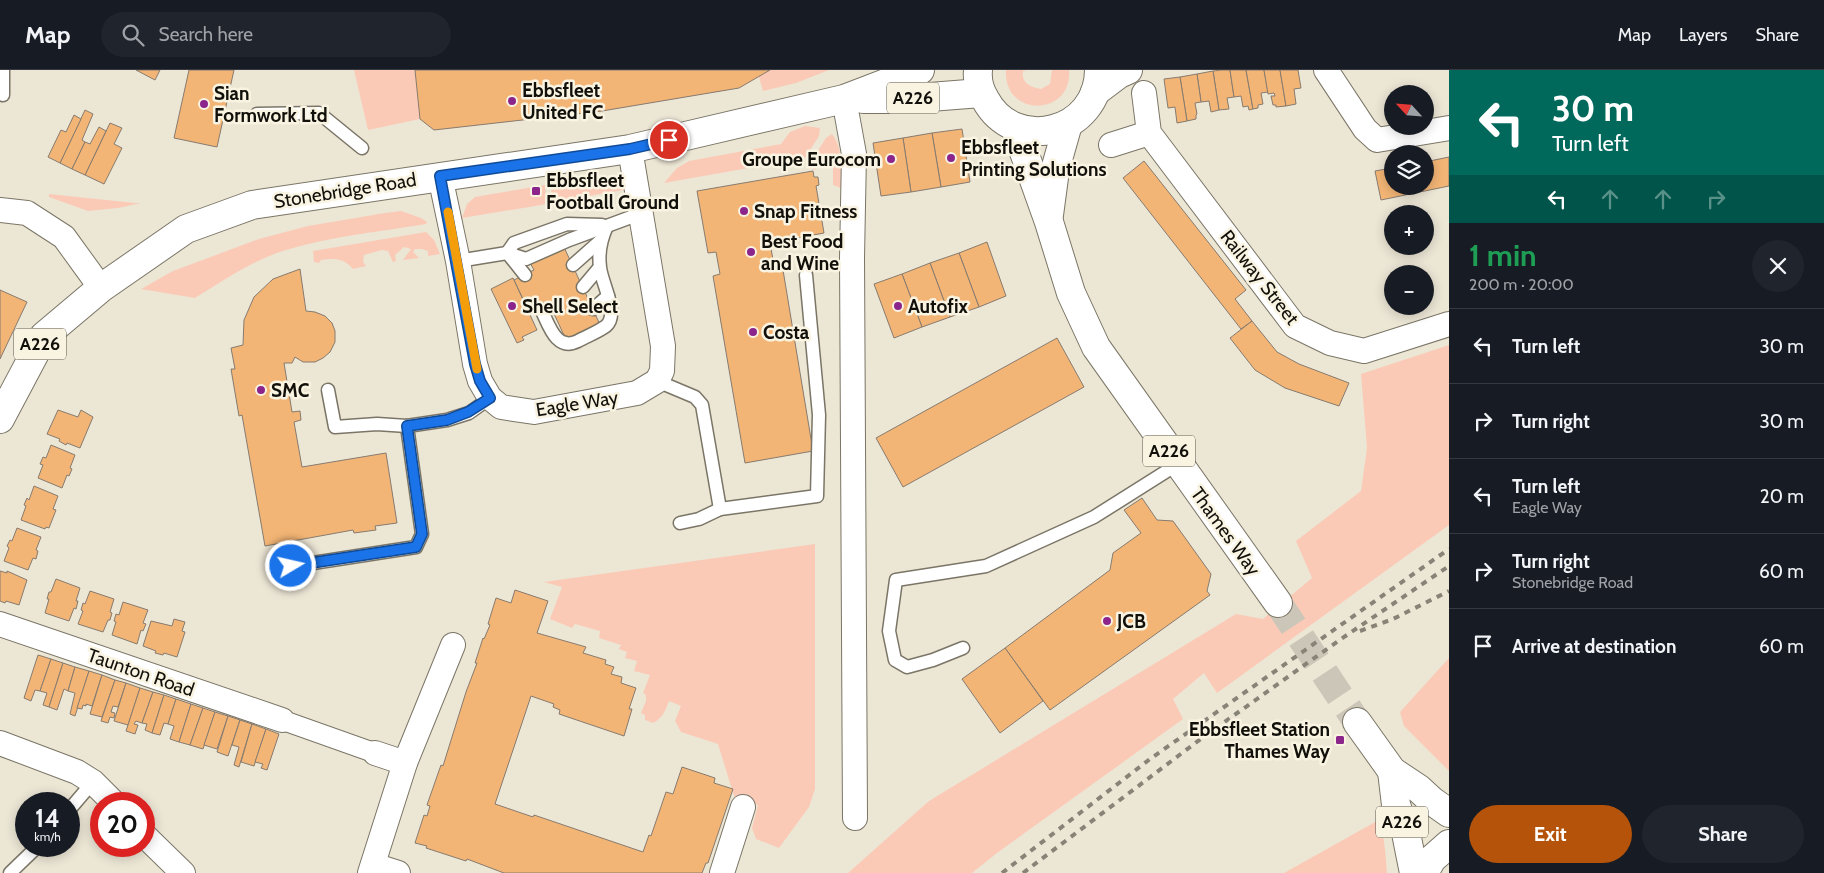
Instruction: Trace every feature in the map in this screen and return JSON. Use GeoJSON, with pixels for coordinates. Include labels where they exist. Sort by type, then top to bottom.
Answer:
{"type":"FeatureCollection","features":[{"type":"Feature","properties":{"kind":"main road","name":"Stonebridge Road"},"geometry":{"type":"LineString","coordinates":[[101,288],[186,229],[252,205],[630,149],[844,99],[920,70]]}},
{"type":"Feature","properties":{"kind":"main road"},"geometry":{"type":"LineString","coordinates":[[1097,81],[1128,70]]}},
{"type":"Feature","properties":{"kind":"main road","name":"Stonebridge Road"},"geometry":{"type":"LineString","coordinates":[[844,99],[904,99],[980,81]]}},
{"type":"Feature","properties":{"kind":"main road","name":"A226"},"geometry":{"type":"LineString","coordinates":[[980,81],[989,107],[1000,119],[1015,127],[1033,132],[1051,130],[1068,124],[1084,110],[1097,81]]}},
{"type":"Feature","properties":{"kind":"main road","name":"Thames Way"},"geometry":{"type":"LineString","coordinates":[[1049,222],[1055,170],[1068,124]]}},
{"type":"Feature","properties":{"kind":"main road","name":"Thames Way"},"geometry":{"type":"LineString","coordinates":[[1015,127],[1049,222],[1071,293],[1096,348],[1278,603]]}},
{"type":"Feature","properties":{"kind":"main road","name":"A226"},"geometry":{"type":"LineString","coordinates":[[0,419],[44,336],[101,288]]}},
{"type":"Feature","properties":{"kind":"main road","name":"A226"},"geometry":{"type":"LineString","coordinates":[[1358,722],[1392,771],[1419,789],[1449,813]]}},
{"type":"Feature","properties":{"kind":"main road","name":"A226"},"geometry":{"type":"LineString","coordinates":[[1392,771],[1396,805],[1406,833],[1414,873]]}},
{"type":"Feature","properties":{"kind":"main road","name":"A226"},"geometry":{"type":"LineString","coordinates":[[1424,873],[1432,859],[1449,844]]}},
{"type":"Feature","properties":{"kind":"street"},"geometry":{"type":"LineString","coordinates":[[1326,70],[1365,129],[1375,139],[1379,140],[1449,128]]}},
{"type":"Feature","properties":{"kind":"street"},"geometry":{"type":"LineString","coordinates":[[1111,145],[1149,134],[1144,93]]}},
{"type":"Feature","properties":{"kind":"street"},"geometry":{"type":"LineString","coordinates":[[844,99],[854,154],[852,268],[855,818]]}},
{"type":"Feature","properties":{"kind":"street","name":"Railway Street"},"geometry":{"type":"LineString","coordinates":[[1149,134],[1295,326],[1330,343],[1364,351],[1449,324]]}},
{"type":"Feature","properties":{"kind":"street"},"geometry":{"type":"LineString","coordinates":[[630,149],[663,346],[662,371],[657,381]]}},
{"type":"Feature","properties":{"kind":"street"},"geometry":{"type":"LineString","coordinates":[[440,176],[458,262],[475,364],[480,381],[490,398]]}},
{"type":"Feature","properties":{"kind":"street"},"geometry":{"type":"LineString","coordinates":[[0,210],[26,213],[64,237],[101,288]]}},
{"type":"Feature","properties":{"kind":"street","name":"Eagle Way"},"geometry":{"type":"LineString","coordinates":[[490,398],[501,406],[534,412],[637,393],[657,381]]}},
{"type":"Feature","properties":{"kind":"street","name":"Taunton Road"},"geometry":{"type":"LineString","coordinates":[[0,624],[282,720]]}},
{"type":"Feature","properties":{"kind":"street"},"geometry":{"type":"LineString","coordinates":[[398,873],[371,869],[405,763],[454,645]]}},
{"type":"Feature","properties":{"kind":"street"},"geometry":{"type":"LineString","coordinates":[[282,720],[405,763]]}},
{"type":"Feature","properties":{"kind":"street"},"geometry":{"type":"LineString","coordinates":[[0,743],[68,768],[93,782],[103,792]]}},
{"type":"Feature","properties":{"kind":"street"},"geometry":{"type":"LineString","coordinates":[[722,873],[744,807]]}},
{"type":"Feature","properties":{"kind":"street"},"geometry":{"type":"LineString","coordinates":[[155,846],[183,873]]}},
{"type":"Feature","properties":{"kind":"lane"},"geometry":{"type":"LineString","coordinates":[[3,70],[3,95]]}},
{"type":"Feature","properties":{"kind":"lane"},"geometry":{"type":"LineString","coordinates":[[257,114],[319,113],[362,148]]}},
{"type":"Feature","properties":{"kind":"lane"},"geometry":{"type":"LineString","coordinates":[[458,262],[507,253],[526,259],[642,213]]}},
{"type":"Feature","properties":{"kind":"lane"},"geometry":{"type":"LineString","coordinates":[[507,253],[514,243],[567,224],[607,226]]}},
{"type":"Feature","properties":{"kind":"lane"},"geometry":{"type":"LineString","coordinates":[[573,265],[600,241],[607,226]]}},
{"type":"Feature","properties":{"kind":"lane"},"geometry":{"type":"LineString","coordinates":[[541,309],[555,327],[556,337],[562,343],[572,344],[606,325],[610,319],[611,310],[600,268],[600,241]]}},
{"type":"Feature","properties":{"kind":"lane"},"geometry":{"type":"LineString","coordinates":[[507,253],[525,275]]}},
{"type":"Feature","properties":{"kind":"lane"},"geometry":{"type":"LineString","coordinates":[[583,287],[600,268]]}},
{"type":"Feature","properties":{"kind":"lane"},"geometry":{"type":"LineString","coordinates":[[680,523],[699,520],[720,509],[817,496],[820,415],[806,275]]}},
{"type":"Feature","properties":{"kind":"lane"},"geometry":{"type":"LineString","coordinates":[[592,309],[608,296]]}},
{"type":"Feature","properties":{"kind":"lane"},"geometry":{"type":"LineString","coordinates":[[657,381],[695,397],[702,405],[720,509]]}},
{"type":"Feature","properties":{"kind":"lane"},"geometry":{"type":"LineString","coordinates":[[328,390],[335,426],[377,424],[407,426],[447,420],[468,412],[490,398]]}},
{"type":"Feature","properties":{"kind":"lane"},"geometry":{"type":"LineString","coordinates":[[274,569],[416,547],[422,534],[407,426]]}},
{"type":"Feature","properties":{"kind":"lane"},"geometry":{"type":"LineString","coordinates":[[963,648],[933,660],[907,666],[895,660],[889,631],[896,580],[986,566],[1094,516],[1178,464]]}},
{"type":"Feature","properties":{"kind":"lane"},"geometry":{"type":"LineString","coordinates":[[80,797],[93,782]]}},
{"type":"Feature","properties":{"kind":"lane"},"geometry":{"type":"LineString","coordinates":[[10,873],[27,857]]}},
{"type":"Feature","properties":{"kind":"shaded area","name":"Ebbsfleet United FC"},"geometry":{"type":"Polygon","coordinates":[[[354,70],[829,70],[796,83],[763,91],[759,77],[739,88],[602,111],[434,130],[420,119],[368,130],[354,70]]]}},
{"type":"Feature","properties":{"kind":"shaded area"},"geometry":{"type":"Polygon","coordinates":[[[1006,70],[1027,70],[1023,71],[1023,79],[1030,86],[1041,89],[1050,84],[1052,70],[1069,70],[1067,85],[1060,97],[1050,103],[1038,106],[1026,103],[1015,97],[1008,86],[1006,70]]]}},
{"type":"Feature","properties":{"kind":"shaded area"},"geometry":{"type":"Polygon","coordinates":[[[805,126],[820,128],[819,136],[805,158],[664,183],[677,168],[689,161],[781,144],[790,132],[805,126]]]}},
{"type":"Feature","properties":{"kind":"shaded area"},"geometry":{"type":"Polygon","coordinates":[[[832,134],[840,153],[841,188],[833,185],[833,160],[814,170],[809,165],[826,138],[832,134]]]}},
{"type":"Feature","properties":{"kind":"shaded area"},"geometry":{"type":"Polygon","coordinates":[[[594,177],[609,179],[624,190],[553,202],[551,190],[561,188],[560,183],[594,177]]]}},
{"type":"Feature","properties":{"kind":"shaded area"},"geometry":{"type":"Polygon","coordinates":[[[545,185],[547,204],[462,218],[467,204],[475,197],[545,185]]]}},
{"type":"Feature","properties":{"kind":"shaded area"},"geometry":{"type":"Polygon","coordinates":[[[49,194],[141,203],[118,208],[88,211],[49,197],[49,194]]]}},
{"type":"Feature","properties":{"kind":"shaded area"},"geometry":{"type":"Polygon","coordinates":[[[401,211],[427,222],[426,224],[320,241],[286,250],[250,265],[195,298],[141,289],[173,271],[259,239],[308,226],[401,211]]]}},
{"type":"Feature","properties":{"kind":"shaded area"},"geometry":{"type":"Polygon","coordinates":[[[426,232],[434,240],[440,254],[428,256],[428,251],[415,249],[413,252],[419,258],[403,260],[411,249],[404,247],[395,255],[396,261],[393,262],[388,251],[382,250],[364,255],[363,262],[366,266],[353,269],[350,265],[334,259],[321,260],[319,263],[314,262],[313,251],[426,232]]]}},
{"type":"Feature","properties":{"kind":"shaded area"},"geometry":{"type":"Polygon","coordinates":[[[1449,345],[1449,525],[1217,693],[1204,673],[1173,699],[1183,719],[972,873],[848,873],[929,801],[1236,614],[1263,619],[1312,578],[1296,541],[1361,491],[1367,448],[1361,374],[1449,345]]]}},
{"type":"Feature","properties":{"kind":"shaded area"},"geometry":{"type":"Polygon","coordinates":[[[815,544],[815,789],[809,807],[779,848],[756,839],[752,828],[758,805],[734,796],[718,744],[681,732],[675,721],[681,706],[669,701],[659,719],[653,723],[645,720],[645,715],[641,713],[646,701],[646,695],[643,693],[650,675],[634,671],[637,661],[625,658],[627,652],[619,649],[621,645],[599,638],[600,631],[575,624],[572,628],[550,619],[562,587],[544,582],[815,544]]]}},
{"type":"Feature","properties":{"kind":"shaded area"},"geometry":{"type":"Polygon","coordinates":[[[1449,658],[1449,771],[1404,726],[1400,712],[1449,658]]]}},
{"type":"Feature","properties":{"kind":"shaded area"},"geometry":{"type":"Polygon","coordinates":[[[1377,821],[1382,831],[1387,873],[1284,873],[1377,821]]]}},
{"type":"Feature","properties":{"kind":"building"},"geometry":{"type":"Polygon","coordinates":[[[136,70],[160,70],[155,80],[136,70]]]}},
{"type":"Feature","properties":{"kind":"building","name":"Sian Formwork Ltd"},"geometry":{"type":"Polygon","coordinates":[[[189,70],[234,70],[217,147],[174,138],[189,70]]]}},
{"type":"Feature","properties":{"kind":"building","name":"Ebbsfleet United FC"},"geometry":{"type":"Polygon","coordinates":[[[415,70],[770,70],[739,88],[602,111],[434,130],[420,119],[415,70]]]}},
{"type":"Feature","properties":{"kind":"building"},"geometry":{"type":"Polygon","coordinates":[[[1230,70],[1234,97],[1227,98],[1229,109],[1219,110],[1213,71],[1230,70]]]}},
{"type":"Feature","properties":{"kind":"building"},"geometry":{"type":"Polygon","coordinates":[[[1230,70],[1246,70],[1253,109],[1249,110],[1248,106],[1243,107],[1241,96],[1234,97],[1230,70]]]}},
{"type":"Feature","properties":{"kind":"building"},"geometry":{"type":"Polygon","coordinates":[[[1246,70],[1264,70],[1268,92],[1261,93],[1263,104],[1258,105],[1258,108],[1253,109],[1246,70]]]}},
{"type":"Feature","properties":{"kind":"building"},"geometry":{"type":"Polygon","coordinates":[[[1264,70],[1280,70],[1286,106],[1276,107],[1276,105],[1273,105],[1271,96],[1275,96],[1274,93],[1268,94],[1264,70]]]}},
{"type":"Feature","properties":{"kind":"building"},"geometry":{"type":"Polygon","coordinates":[[[1280,70],[1298,70],[1301,88],[1294,89],[1296,104],[1286,106],[1280,70]]]}},
{"type":"Feature","properties":{"kind":"building"},"geometry":{"type":"Polygon","coordinates":[[[1213,71],[1219,110],[1211,112],[1209,101],[1201,102],[1197,74],[1213,71]]]}},
{"type":"Feature","properties":{"kind":"building"},"geometry":{"type":"Polygon","coordinates":[[[1197,74],[1201,102],[1195,103],[1196,119],[1187,121],[1180,77],[1197,74]]]}},
{"type":"Feature","properties":{"kind":"building"},"geometry":{"type":"Polygon","coordinates":[[[1180,77],[1187,121],[1177,123],[1175,107],[1168,108],[1164,79],[1180,77]]]}},
{"type":"Feature","properties":{"kind":"building"},"geometry":{"type":"Polygon","coordinates":[[[85,110],[93,114],[82,140],[85,142],[72,169],[60,163],[85,110]]]}},
{"type":"Feature","properties":{"kind":"building"},"geometry":{"type":"Polygon","coordinates":[[[74,115],[81,119],[60,163],[48,157],[61,130],[66,132],[74,115]]]}},
{"type":"Feature","properties":{"kind":"building"},"geometry":{"type":"Polygon","coordinates":[[[110,123],[122,128],[114,144],[122,148],[104,184],[85,175],[110,123]]]}},
{"type":"Feature","properties":{"kind":"building"},"geometry":{"type":"Polygon","coordinates":[[[99,127],[106,131],[85,175],[72,169],[85,142],[90,144],[99,127]]]}},
{"type":"Feature","properties":{"kind":"building","name":"Ebbsfleet Printing Solutions"},"geometry":{"type":"Polygon","coordinates":[[[962,129],[970,182],[941,187],[932,133],[962,129]]]}},
{"type":"Feature","properties":{"kind":"building"},"geometry":{"type":"Polygon","coordinates":[[[932,133],[941,187],[911,192],[903,138],[932,133]]]}},
{"type":"Feature","properties":{"kind":"building","name":"Groupe Eurocom"},"geometry":{"type":"Polygon","coordinates":[[[903,138],[911,192],[881,196],[873,143],[903,138]]]}},
{"type":"Feature","properties":{"kind":"building"},"geometry":{"type":"Polygon","coordinates":[[[1449,157],[1449,186],[1434,189],[1434,160],[1449,157]]]}},
{"type":"Feature","properties":{"kind":"building"},"geometry":{"type":"Polygon","coordinates":[[[1144,161],[1246,290],[1235,299],[1252,321],[1241,329],[1123,178],[1144,161]]]}},
{"type":"Feature","properties":{"kind":"building"},"geometry":{"type":"Polygon","coordinates":[[[1384,169],[1384,195],[1405,195],[1381,200],[1375,171],[1384,169]]]}},
{"type":"Feature","properties":{"kind":"building"},"geometry":{"type":"Polygon","coordinates":[[[813,171],[814,177],[818,177],[819,185],[816,186],[824,233],[770,243],[774,265],[782,264],[813,451],[745,463],[713,276],[720,274],[716,252],[708,253],[697,191],[813,171]]]}},
{"type":"Feature","properties":{"kind":"building"},"geometry":{"type":"Polygon","coordinates":[[[987,242],[1006,296],[979,307],[959,253],[987,242]]]}},
{"type":"Feature","properties":{"kind":"building"},"geometry":{"type":"Polygon","coordinates":[[[563,245],[602,329],[568,344],[550,305],[530,314],[514,280],[534,270],[529,261],[563,245]]]}},
{"type":"Feature","properties":{"kind":"building"},"geometry":{"type":"Polygon","coordinates":[[[959,253],[979,307],[950,317],[930,263],[959,253]]]}},
{"type":"Feature","properties":{"kind":"building"},"geometry":{"type":"Polygon","coordinates":[[[930,263],[950,317],[922,327],[902,274],[930,263]]]}},
{"type":"Feature","properties":{"kind":"building","name":"SMC"},"geometry":{"type":"Polygon","coordinates":[[[300,269],[306,311],[325,316],[332,323],[335,331],[335,342],[330,352],[323,358],[315,362],[303,362],[295,357],[292,363],[284,363],[292,412],[300,411],[301,420],[294,422],[302,467],[386,453],[397,523],[375,526],[376,530],[354,533],[353,530],[265,546],[242,415],[239,416],[231,369],[235,369],[231,348],[243,345],[244,320],[254,297],[273,279],[300,269]]]}},
{"type":"Feature","properties":{"kind":"building","name":"Autofix"},"geometry":{"type":"Polygon","coordinates":[[[902,274],[922,327],[894,338],[874,284],[902,274]]]}},
{"type":"Feature","properties":{"kind":"building"},"geometry":{"type":"Polygon","coordinates":[[[513,278],[537,330],[522,337],[524,340],[517,343],[491,289],[513,278]]]}},
{"type":"Feature","properties":{"kind":"building"},"geometry":{"type":"Polygon","coordinates":[[[0,290],[27,302],[0,359],[0,290]]]}},
{"type":"Feature","properties":{"kind":"building"},"geometry":{"type":"Polygon","coordinates":[[[1252,321],[1277,352],[1299,364],[1349,383],[1339,406],[1285,388],[1255,370],[1230,338],[1252,321]]]}},
{"type":"Feature","properties":{"kind":"building"},"geometry":{"type":"Polygon","coordinates":[[[1057,338],[1084,387],[903,487],[876,438],[1057,338]]]}},
{"type":"Feature","properties":{"kind":"building"},"geometry":{"type":"Polygon","coordinates":[[[58,410],[78,417],[81,410],[93,417],[80,448],[67,443],[66,445],[59,441],[60,439],[47,434],[58,410]]]}},
{"type":"Feature","properties":{"kind":"building"},"geometry":{"type":"Polygon","coordinates":[[[51,445],[75,455],[70,468],[72,469],[69,476],[67,475],[62,488],[38,478],[43,465],[40,464],[43,457],[46,458],[51,445]]]}},
{"type":"Feature","properties":{"kind":"building"},"geometry":{"type":"Polygon","coordinates":[[[34,486],[58,496],[53,509],[56,510],[49,528],[46,527],[45,529],[21,520],[26,506],[24,505],[27,498],[29,500],[34,486]]]}},
{"type":"Feature","properties":{"kind":"building","name":"JCB"},"geometry":{"type":"Polygon","coordinates":[[[1142,498],[1157,520],[1173,521],[1211,574],[1207,591],[1210,595],[1050,710],[1005,648],[1110,570],[1113,553],[1141,533],[1124,510],[1142,498]]]}},
{"type":"Feature","properties":{"kind":"building"},"geometry":{"type":"Polygon","coordinates":[[[17,528],[41,537],[36,550],[38,551],[36,559],[33,558],[28,570],[4,561],[9,548],[7,546],[10,540],[12,541],[17,528]]]}},
{"type":"Feature","properties":{"kind":"building"},"geometry":{"type":"Polygon","coordinates":[[[0,571],[7,573],[7,571],[27,580],[19,605],[0,601],[0,571]]]}},
{"type":"Feature","properties":{"kind":"building"},"geometry":{"type":"Polygon","coordinates":[[[56,579],[80,588],[76,609],[74,608],[69,621],[45,613],[49,592],[51,592],[56,579]]]}},
{"type":"Feature","properties":{"kind":"building"},"geometry":{"type":"Polygon","coordinates":[[[515,590],[548,601],[537,633],[586,647],[583,653],[606,660],[605,664],[614,667],[611,674],[622,677],[621,683],[636,688],[629,709],[632,709],[624,736],[559,714],[560,710],[553,707],[554,704],[531,696],[495,804],[533,817],[534,815],[643,852],[649,835],[651,836],[666,792],[673,794],[682,767],[715,778],[714,783],[733,789],[708,863],[706,863],[702,873],[504,873],[415,843],[424,815],[427,816],[430,806],[427,805],[441,765],[443,766],[477,663],[475,663],[483,638],[490,625],[488,624],[496,598],[511,603],[515,590]]]}},
{"type":"Feature","properties":{"kind":"building"},"geometry":{"type":"Polygon","coordinates":[[[90,591],[114,599],[110,620],[108,620],[103,632],[78,624],[83,611],[81,610],[83,603],[85,604],[90,591]]]}},
{"type":"Feature","properties":{"kind":"building"},"geometry":{"type":"Polygon","coordinates":[[[123,602],[148,610],[143,623],[146,624],[143,631],[141,630],[137,644],[112,635],[116,614],[119,615],[123,602]]]}},
{"type":"Feature","properties":{"kind":"building"},"geometry":{"type":"Polygon","coordinates":[[[174,619],[185,622],[182,631],[185,632],[177,657],[164,653],[163,655],[155,653],[156,651],[143,646],[151,621],[172,626],[174,619]]]}},
{"type":"Feature","properties":{"kind":"building"},"geometry":{"type":"Polygon","coordinates":[[[1005,648],[1043,701],[1000,733],[962,679],[1005,648]]]}},
{"type":"Feature","properties":{"kind":"building"},"geometry":{"type":"Polygon","coordinates":[[[38,655],[51,659],[40,691],[35,690],[31,701],[24,698],[38,655]]]}},
{"type":"Feature","properties":{"kind":"building"},"geometry":{"type":"Polygon","coordinates":[[[51,659],[63,663],[49,707],[43,705],[47,693],[40,691],[51,659]]]}},
{"type":"Feature","properties":{"kind":"building"},"geometry":{"type":"Polygon","coordinates":[[[63,663],[75,667],[68,691],[64,689],[57,710],[49,707],[63,663]]]}},
{"type":"Feature","properties":{"kind":"building"},"geometry":{"type":"Polygon","coordinates":[[[75,667],[89,671],[75,716],[70,714],[75,693],[68,691],[75,667]]]}},
{"type":"Feature","properties":{"kind":"building"},"geometry":{"type":"Polygon","coordinates":[[[89,671],[102,675],[92,706],[86,704],[86,706],[83,705],[82,709],[77,708],[89,671]]]}},
{"type":"Feature","properties":{"kind":"building"},"geometry":{"type":"Polygon","coordinates":[[[102,675],[115,680],[102,717],[90,714],[102,675]]]}},
{"type":"Feature","properties":{"kind":"building"},"geometry":{"type":"Polygon","coordinates":[[[115,680],[126,683],[118,707],[113,706],[111,712],[115,713],[114,718],[110,717],[108,723],[101,721],[115,680]]]}},
{"type":"Feature","properties":{"kind":"building"},"geometry":{"type":"Polygon","coordinates":[[[126,683],[140,688],[128,725],[114,721],[126,683]]]}},
{"type":"Feature","properties":{"kind":"building"},"geometry":{"type":"Polygon","coordinates":[[[140,688],[153,692],[142,723],[136,721],[134,724],[138,725],[135,734],[126,731],[140,688]]]}},
{"type":"Feature","properties":{"kind":"building"},"geometry":{"type":"Polygon","coordinates":[[[153,692],[164,695],[152,733],[145,730],[147,724],[142,723],[153,692]]]}},
{"type":"Feature","properties":{"kind":"building"},"geometry":{"type":"Polygon","coordinates":[[[164,695],[176,699],[168,724],[164,723],[160,735],[152,733],[164,695]]]}},
{"type":"Feature","properties":{"kind":"building"},"geometry":{"type":"Polygon","coordinates":[[[176,699],[191,704],[179,742],[170,739],[174,726],[168,724],[176,699]]]}},
{"type":"Feature","properties":{"kind":"building"},"geometry":{"type":"Polygon","coordinates":[[[191,704],[203,708],[190,745],[179,742],[191,704]]]}},
{"type":"Feature","properties":{"kind":"building"},"geometry":{"type":"Polygon","coordinates":[[[203,708],[215,712],[203,749],[190,745],[203,708]]]}},
{"type":"Feature","properties":{"kind":"building"},"geometry":{"type":"Polygon","coordinates":[[[215,712],[228,716],[217,749],[204,745],[215,712]]]}},
{"type":"Feature","properties":{"kind":"building"},"geometry":{"type":"Polygon","coordinates":[[[228,716],[240,720],[228,756],[217,752],[228,716]]]}},
{"type":"Feature","properties":{"kind":"building"},"geometry":{"type":"Polygon","coordinates":[[[240,720],[252,724],[239,767],[234,765],[239,747],[232,745],[240,720]]]}},
{"type":"Feature","properties":{"kind":"building"},"geometry":{"type":"Polygon","coordinates":[[[252,724],[266,729],[254,766],[241,762],[252,724]]]}},
{"type":"Feature","properties":{"kind":"building"},"geometry":{"type":"Polygon","coordinates":[[[266,729],[279,734],[267,770],[261,768],[263,764],[255,762],[266,729]]]}},
{"type":"Feature","properties":{"kind":"tunnel"},"geometry":{"type":"LineString","coordinates":[[1278,603],[1357,722]]}},
{"type":"Feature","properties":{"kind":"railway"},"geometry":{"type":"LineString","coordinates":[[1002,873],[1150,759],[1449,549]]}},
{"type":"Feature","properties":{"kind":"railway"},"geometry":{"type":"LineString","coordinates":[[1023,873],[1198,741],[1341,639],[1449,566]]}},
{"type":"Feature","properties":{"kind":"railway"},"geometry":{"type":"LineString","coordinates":[[1360,631],[1393,619],[1449,591]]}},
{"type":"Feature","properties":{"kind":"slow traffic"},"geometry":{"type":"LineString","coordinates":[[448,212],[477,369]]}},
{"type":"Feature","properties":{"kind":"place","name":"Ebbsfleet United FC"},"geometry":{"type":"Point","coordinates":[512,101]}},
{"type":"Feature","properties":{"kind":"place","name":"Sian Formwork Ltd"},"geometry":{"type":"Point","coordinates":[204,104]}},
{"type":"Feature","properties":{"kind":"place","name":"Ebbsfleet Printing Solutions"},"geometry":{"type":"Point","coordinates":[951,158]}},
{"type":"Feature","properties":{"kind":"place","name":"Groupe Eurocom"},"geometry":{"type":"Point","coordinates":[891,159]}},
{"type":"Feature","properties":{"kind":"place","name":"Ebbsfleet Football Ground"},"geometry":{"type":"Point","coordinates":[536,191]}},
{"type":"Feature","properties":{"kind":"place","name":"Snap Fitness"},"geometry":{"type":"Point","coordinates":[744,211]}},
{"type":"Feature","properties":{"kind":"place","name":"Best Food and Wine"},"geometry":{"type":"Point","coordinates":[751,252]}},
{"type":"Feature","properties":{"kind":"place","name":"Shell Select"},"geometry":{"type":"Point","coordinates":[512,306]}},
{"type":"Feature","properties":{"kind":"place","name":"Autofix"},"geometry":{"type":"Point","coordinates":[898,306]}},
{"type":"Feature","properties":{"kind":"place","name":"Costa"},"geometry":{"type":"Point","coordinates":[753,332]}},
{"type":"Feature","properties":{"kind":"place","name":"SMC"},"geometry":{"type":"Point","coordinates":[261,390]}},
{"type":"Feature","properties":{"kind":"place","name":"JCB"},"geometry":{"type":"Point","coordinates":[1107,621]}},
{"type":"Feature","properties":{"kind":"place","name":"Ebbsfleet Station Thames Way"},"geometry":{"type":"Point","coordinates":[1340,740]}},
{"type":"Feature","properties":{"kind":"route"},"geometry":{"type":"LineString","coordinates":[[291,566],[416,547],[422,534],[407,426],[447,420],[468,412],[490,398],[480,381],[475,364],[458,262],[440,176],[630,149],[669,140]]}}]}
